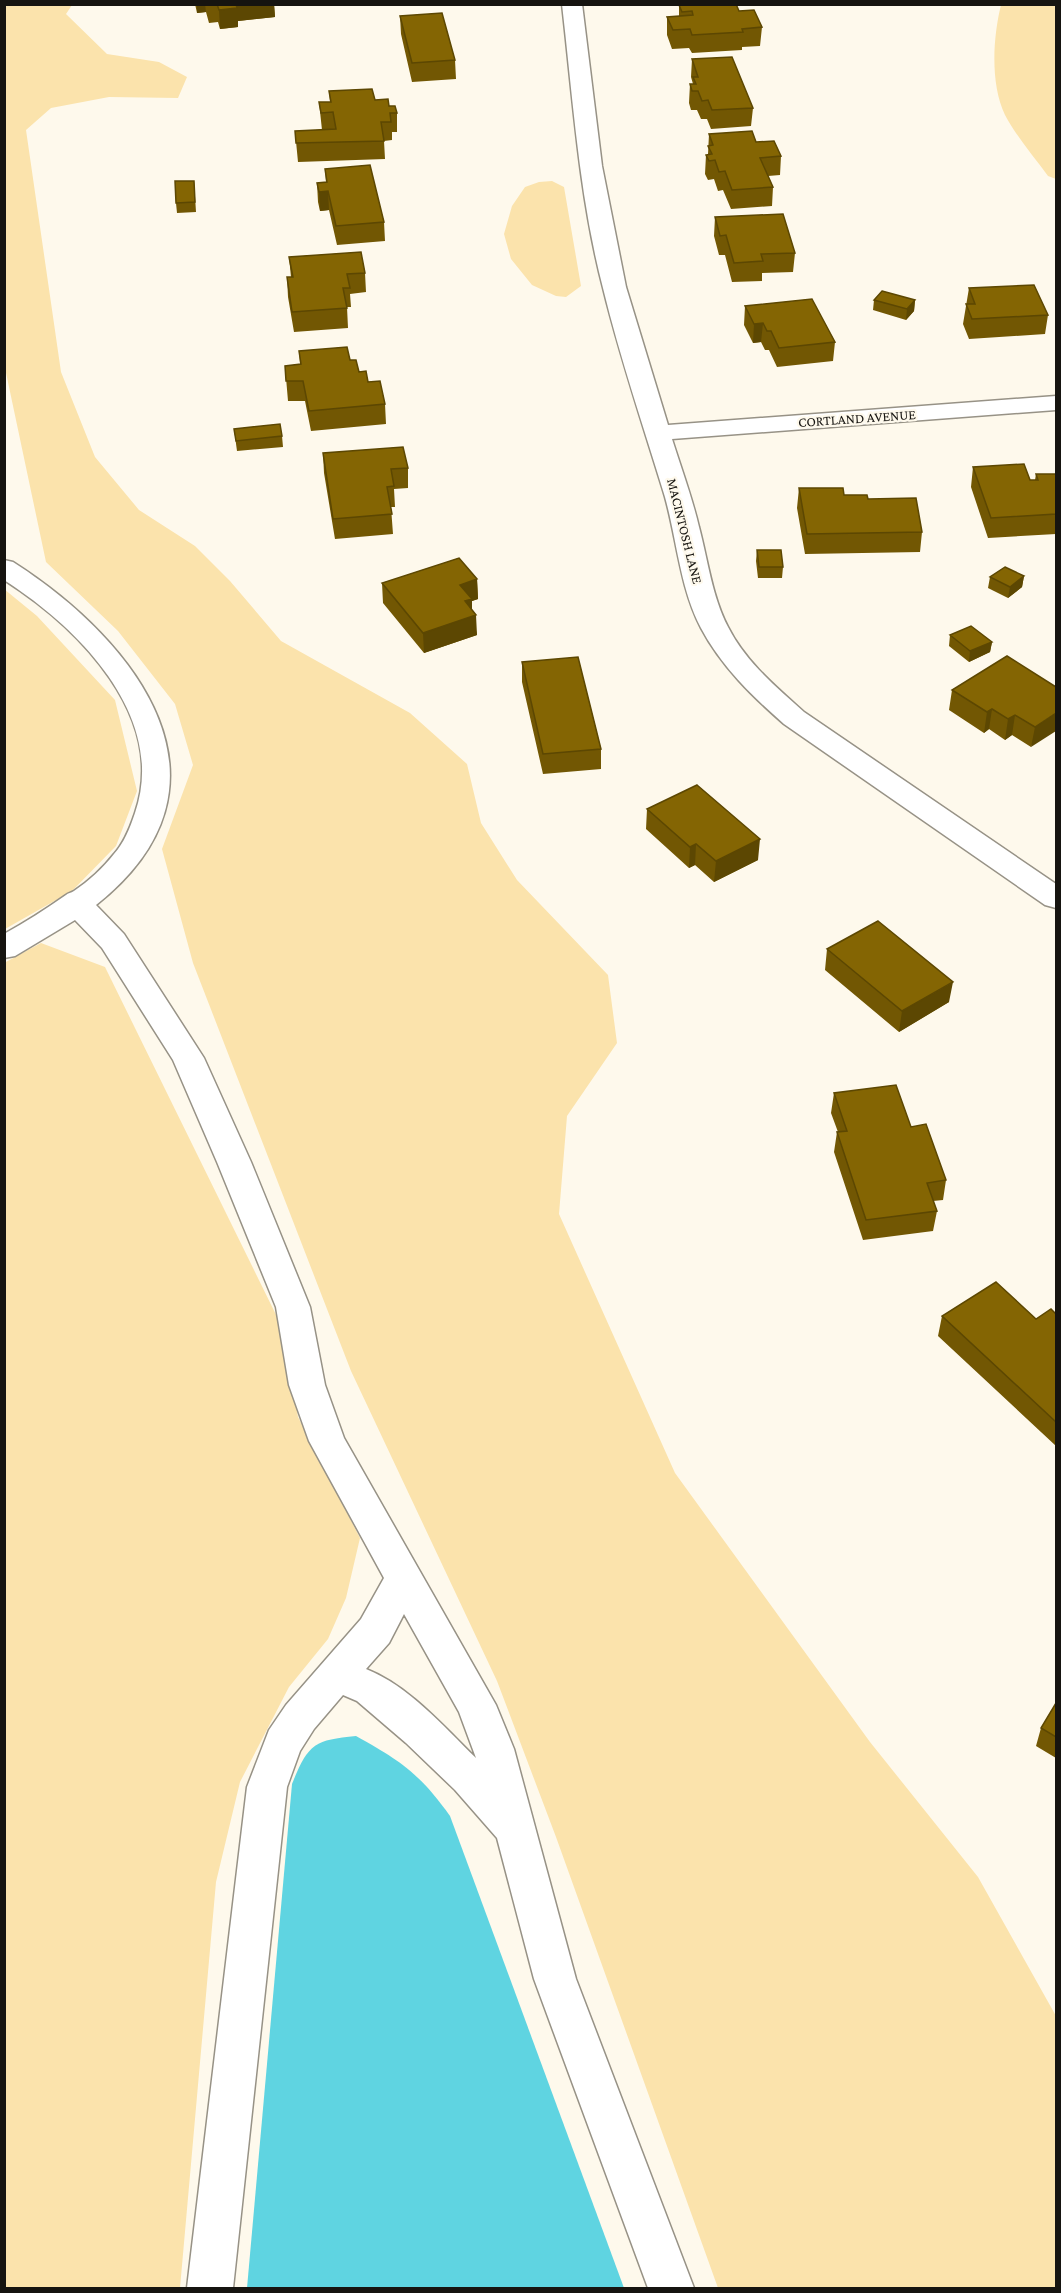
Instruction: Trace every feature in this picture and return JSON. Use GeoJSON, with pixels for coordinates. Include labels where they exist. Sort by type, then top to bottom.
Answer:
{"type":"FeatureCollection","features":[{"type":"Feature","properties":{"kind":"street","name":"MACINTOSH LANE"},"geometry":{"type":"LineString","coordinates":[[572,4],[591,166],[614,287],[686,526],[701,595],[715,629],[737,661],[762,690],[794,718],[1056,898]]}},
{"type":"Feature","properties":{"kind":"street","name":"CORTLAND AVENUE"},"geometry":{"type":"LineString","coordinates":[[658,434],[1056,403]]}},
{"type":"Feature","properties":{"kind":"street"},"geometry":{"type":"LineString","coordinates":[[4,568],[56,602],[110,659],[139,705],[156,750],[155,796],[144,830],[125,861],[97,889],[4,948]]}},
{"type":"Feature","properties":{"kind":"street"},"geometry":{"type":"LineString","coordinates":[[76,903],[113,940],[188,1058],[234,1162],[293,1306],[308,1385],[327,1441],[476,1705],[494,1749],[555,1979],[671,2289]]}},
{"type":"Feature","properties":{"kind":"street"},"geometry":{"type":"LineString","coordinates":[[210,2289],[267,1787],[283,1743],[300,1717],[375,1631],[404,1578]]}},
{"type":"Feature","properties":{"kind":"street"},"geometry":{"type":"LineString","coordinates":[[337,1675],[371,1689],[420,1730],[469,1777],[514,1830]]}},
{"type":"Feature","properties":{"kind":"shaded area"},"geometry":{"type":"Polygon","coordinates":[[[4,5],[72,5],[66,14],[107,54],[159,62],[187,77],[178,98],[109,97],[51,108],[26,130],[61,372],[95,457],[139,510],[195,546],[230,581],[281,641],[410,713],[467,764],[481,823],[517,880],[608,975],[617,1043],[567,1116],[559,1214],[675,1473],[870,1742],[978,1877],[1056,2016],[1056,2288],[718,2288],[556,1837],[497,1681],[351,1371],[193,963],[162,849],[193,765],[175,704],[118,631],[46,562],[5,368],[4,5]]]}},
{"type":"Feature","properties":{"kind":"shaded area"},"geometry":{"type":"Polygon","coordinates":[[[1001,5],[1056,5],[1056,179],[1048,176],[1025,146],[1009,123],[1000,103],[994,60],[1001,5]]]}},
{"type":"Feature","properties":{"kind":"shaded area"},"geometry":{"type":"Polygon","coordinates":[[[552,181],[564,187],[581,286],[566,297],[556,296],[532,285],[511,259],[504,234],[512,206],[525,187],[539,182],[552,181]]]}},
{"type":"Feature","properties":{"kind":"shaded area"},"geometry":{"type":"Polygon","coordinates":[[[4,589],[37,616],[115,700],[137,791],[116,846],[72,891],[5,929],[4,589]]]}},
{"type":"Feature","properties":{"kind":"shaded area"},"geometry":{"type":"Polygon","coordinates":[[[41,943],[105,967],[284,1331],[298,1417],[360,1538],[346,1598],[328,1639],[289,1687],[240,1782],[216,1882],[180,2288],[5,2288],[4,963],[41,943]]]}},
{"type":"Feature","properties":{"kind":"water"},"geometry":{"type":"Polygon","coordinates":[[[356,1736],[409,1770],[429,1789],[450,1816],[624,2288],[247,2288],[292,1784],[303,1760],[314,1746],[322,1742],[356,1736]]]}},
{"type":"Feature","properties":{"kind":"building"},"geometry":{"type":"Polygon","coordinates":[[[217,4],[236,4],[237,8],[219,10],[217,4]]]}},
{"type":"Feature","properties":{"kind":"building"},"geometry":{"type":"Polygon","coordinates":[[[736,4],[739,11],[754,10],[762,27],[742,29],[743,32],[692,35],[690,29],[673,30],[667,17],[693,15],[692,11],[682,12],[679,5],[736,4]]]}},
{"type":"Feature","properties":{"kind":"building"},"geometry":{"type":"Polygon","coordinates":[[[442,13],[455,60],[412,63],[400,16],[442,13]]]}},
{"type":"Feature","properties":{"kind":"building"},"geometry":{"type":"Polygon","coordinates":[[[732,57],[753,108],[712,110],[708,100],[702,101],[698,91],[692,91],[690,84],[696,84],[693,77],[698,77],[692,59],[732,57]]]}},
{"type":"Feature","properties":{"kind":"building"},"geometry":{"type":"Polygon","coordinates":[[[372,89],[375,100],[388,99],[389,106],[395,106],[397,113],[390,113],[391,122],[381,122],[384,141],[296,143],[295,131],[336,129],[333,112],[321,113],[319,102],[331,102],[329,91],[372,89]]]}},
{"type":"Feature","properties":{"kind":"building"},"geometry":{"type":"Polygon","coordinates":[[[752,131],[756,142],[774,141],[781,156],[760,158],[773,187],[732,190],[725,171],[719,172],[715,160],[709,161],[706,155],[712,154],[708,146],[713,145],[709,134],[752,131]]]}},
{"type":"Feature","properties":{"kind":"building"},"geometry":{"type":"Polygon","coordinates":[[[370,165],[384,222],[336,226],[328,191],[319,192],[317,183],[327,182],[325,169],[370,165]]]}},
{"type":"Feature","properties":{"kind":"building"},"geometry":{"type":"Polygon","coordinates":[[[175,181],[194,181],[195,202],[176,203],[175,181]]]}},
{"type":"Feature","properties":{"kind":"building"},"geometry":{"type":"Polygon","coordinates":[[[783,214],[795,253],[761,254],[763,261],[734,263],[726,235],[720,236],[715,217],[783,214]]]}},
{"type":"Feature","properties":{"kind":"building"},"geometry":{"type":"Polygon","coordinates":[[[361,252],[365,273],[347,274],[350,288],[343,288],[347,308],[292,312],[287,277],[293,277],[289,257],[361,252]]]}},
{"type":"Feature","properties":{"kind":"building"},"geometry":{"type":"Polygon","coordinates":[[[1034,285],[1048,315],[972,319],[966,304],[975,304],[969,288],[1034,285]]]}},
{"type":"Feature","properties":{"kind":"building"},"geometry":{"type":"Polygon","coordinates":[[[882,291],[915,300],[907,309],[874,300],[882,291]]]}},
{"type":"Feature","properties":{"kind":"building"},"geometry":{"type":"Polygon","coordinates":[[[812,299],[835,342],[779,348],[771,331],[767,331],[763,323],[754,324],[745,306],[812,299]]]}},
{"type":"Feature","properties":{"kind":"building"},"geometry":{"type":"Polygon","coordinates":[[[347,347],[350,360],[356,360],[359,372],[366,371],[368,382],[380,381],[385,404],[309,411],[303,381],[286,381],[285,366],[301,364],[299,351],[347,347]]]}},
{"type":"Feature","properties":{"kind":"building"},"geometry":{"type":"Polygon","coordinates":[[[280,424],[282,436],[236,441],[234,429],[280,424]]]}},
{"type":"Feature","properties":{"kind":"building"},"geometry":{"type":"Polygon","coordinates":[[[403,447],[408,468],[391,469],[394,486],[387,487],[392,514],[333,519],[323,453],[403,447]]]}},
{"type":"Feature","properties":{"kind":"building"},"geometry":{"type":"Polygon","coordinates":[[[1024,464],[1030,480],[1038,480],[1036,474],[1056,474],[1056,514],[991,518],[973,467],[1024,464]]]}},
{"type":"Feature","properties":{"kind":"building"},"geometry":{"type":"Polygon","coordinates":[[[799,488],[843,488],[844,495],[867,495],[868,499],[916,498],[922,532],[807,534],[799,488]]]}},
{"type":"Feature","properties":{"kind":"building"},"geometry":{"type":"Polygon","coordinates":[[[757,550],[781,550],[783,567],[759,567],[757,550]]]}},
{"type":"Feature","properties":{"kind":"building"},"geometry":{"type":"Polygon","coordinates":[[[459,558],[477,579],[460,585],[472,599],[465,601],[476,615],[423,633],[382,583],[459,558]]]}},
{"type":"Feature","properties":{"kind":"building"},"geometry":{"type":"Polygon","coordinates":[[[1005,567],[1024,576],[1010,587],[990,577],[1005,567]]]}},
{"type":"Feature","properties":{"kind":"building"},"geometry":{"type":"Polygon","coordinates":[[[971,626],[992,642],[970,651],[950,635],[971,626]]]}},
{"type":"Feature","properties":{"kind":"building"},"geometry":{"type":"Polygon","coordinates":[[[1007,656],[1056,687],[1056,713],[1035,727],[1015,715],[1008,719],[992,709],[987,712],[952,690],[1007,656]]]}},
{"type":"Feature","properties":{"kind":"building"},"geometry":{"type":"Polygon","coordinates":[[[578,657],[601,749],[543,754],[522,662],[578,657]]]}},
{"type":"Feature","properties":{"kind":"building"},"geometry":{"type":"Polygon","coordinates":[[[697,785],[760,839],[716,861],[696,844],[690,847],[647,809],[697,785]]]}},
{"type":"Feature","properties":{"kind":"building"},"geometry":{"type":"Polygon","coordinates":[[[878,921],[953,982],[902,1011],[827,949],[878,921]]]}},
{"type":"Feature","properties":{"kind":"building"},"geometry":{"type":"Polygon","coordinates":[[[896,1085],[911,1127],[926,1124],[946,1180],[927,1183],[937,1211],[866,1220],[837,1132],[847,1131],[834,1093],[896,1085]]]}},
{"type":"Feature","properties":{"kind":"building"},"geometry":{"type":"Polygon","coordinates":[[[996,1282],[1036,1319],[1051,1309],[1056,1314],[1056,1422],[942,1316],[996,1282]]]}},
{"type":"Feature","properties":{"kind":"building"},"geometry":{"type":"Polygon","coordinates":[[[1056,1703],[1056,1737],[1041,1728],[1056,1703]]]}}]}
